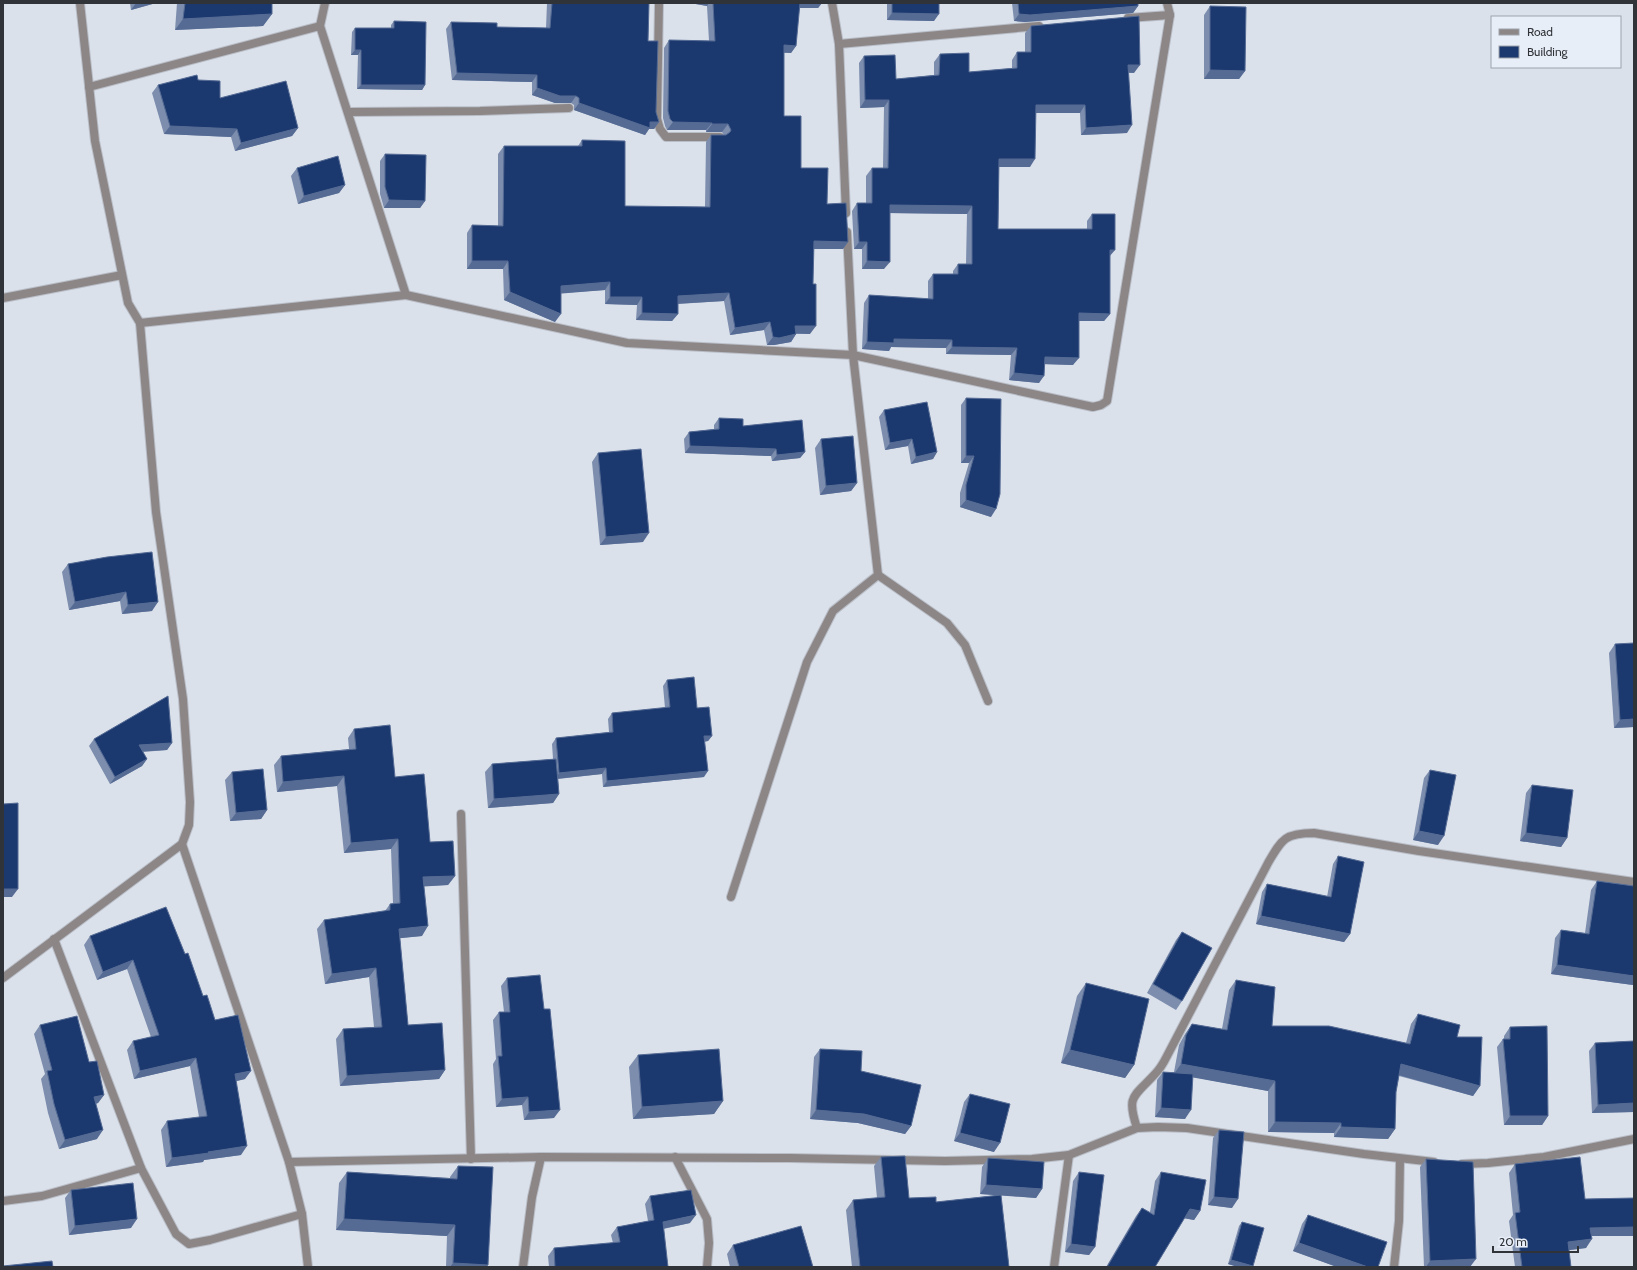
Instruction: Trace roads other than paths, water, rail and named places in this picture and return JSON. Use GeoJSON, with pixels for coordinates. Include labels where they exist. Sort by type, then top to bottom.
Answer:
{"type":"FeatureCollection","features":[{"type":"Feature","properties":{"kind":"street"},"geometry":{"type":"LineString","coordinates":[[3,978],[182,844],[189,825],[190,802],[183,699],[156,512],[140,323],[128,303],[95,142],[80,3]]}},
{"type":"Feature","properties":{"kind":"street"},"geometry":{"type":"LineString","coordinates":[[325,3],[320,26],[406,294]]}},
{"type":"Feature","properties":{"kind":"street"},"geometry":{"type":"LineString","coordinates":[[659,3],[658,119],[660,128],[666,137],[720,137]]}},
{"type":"Feature","properties":{"kind":"street"},"geometry":{"type":"LineString","coordinates":[[832,3],[839,44],[853,355],[878,575],[947,623],[965,645],[988,701]]}},
{"type":"Feature","properties":{"kind":"street"},"geometry":{"type":"LineString","coordinates":[[140,323],[406,294],[627,343],[853,355],[1093,408],[1107,401],[1170,14],[1167,3]]}},
{"type":"Feature","properties":{"kind":"street"},"geometry":{"type":"LineString","coordinates":[[1123,19],[1170,14]]}},
{"type":"Feature","properties":{"kind":"street"},"geometry":{"type":"LineString","coordinates":[[89,87],[320,26]]}},
{"type":"Feature","properties":{"kind":"street"},"geometry":{"type":"LineString","coordinates":[[839,44],[1044,26]]}},
{"type":"Feature","properties":{"kind":"street"},"geometry":{"type":"LineString","coordinates":[[348,112],[480,111],[569,108]]}},
{"type":"Feature","properties":{"kind":"street"},"geometry":{"type":"LineString","coordinates":[[3,298],[122,275]]}},
{"type":"Feature","properties":{"kind":"street"},"geometry":{"type":"LineString","coordinates":[[731,897],[807,662],[833,611],[878,575]]}},
{"type":"Feature","properties":{"kind":"street"},"geometry":{"type":"LineString","coordinates":[[461,814],[471,1159]]}},
{"type":"Feature","properties":{"kind":"street"},"geometry":{"type":"LineString","coordinates":[[1137,1128],[1132,1113],[1132,1102],[1136,1092],[1156,1073],[1168,1056],[1268,863],[1285,838],[1300,833],[1314,833],[1427,852],[1634,882]]}},
{"type":"Feature","properties":{"kind":"street"},"geometry":{"type":"LineString","coordinates":[[182,844],[289,1162],[302,1214],[308,1267]]}},
{"type":"Feature","properties":{"kind":"street"},"geometry":{"type":"LineString","coordinates":[[54,939],[141,1168],[176,1234],[190,1244],[210,1240],[302,1214]]}},
{"type":"Feature","properties":{"kind":"street"},"geometry":{"type":"LineString","coordinates":[[289,1162],[540,1157],[790,1158],[952,1161],[1032,1159],[1069,1155],[1137,1128],[1158,1127],[1187,1128],[1400,1159],[1448,1163],[1488,1163],[1544,1158],[1634,1139]]}},
{"type":"Feature","properties":{"kind":"street"},"geometry":{"type":"LineString","coordinates":[[1054,1267],[1069,1155]]}},
{"type":"Feature","properties":{"kind":"street"},"geometry":{"type":"LineString","coordinates":[[523,1267],[532,1196],[540,1157]]}},
{"type":"Feature","properties":{"kind":"street"},"geometry":{"type":"LineString","coordinates":[[675,1157],[707,1219],[709,1243],[707,1267]]}},
{"type":"Feature","properties":{"kind":"street"},"geometry":{"type":"LineString","coordinates":[[1394,1267],[1399,1221],[1400,1159]]}},
{"type":"Feature","properties":{"kind":"street"},"geometry":{"type":"LineString","coordinates":[[3,1201],[42,1196],[141,1168]]}}]}
